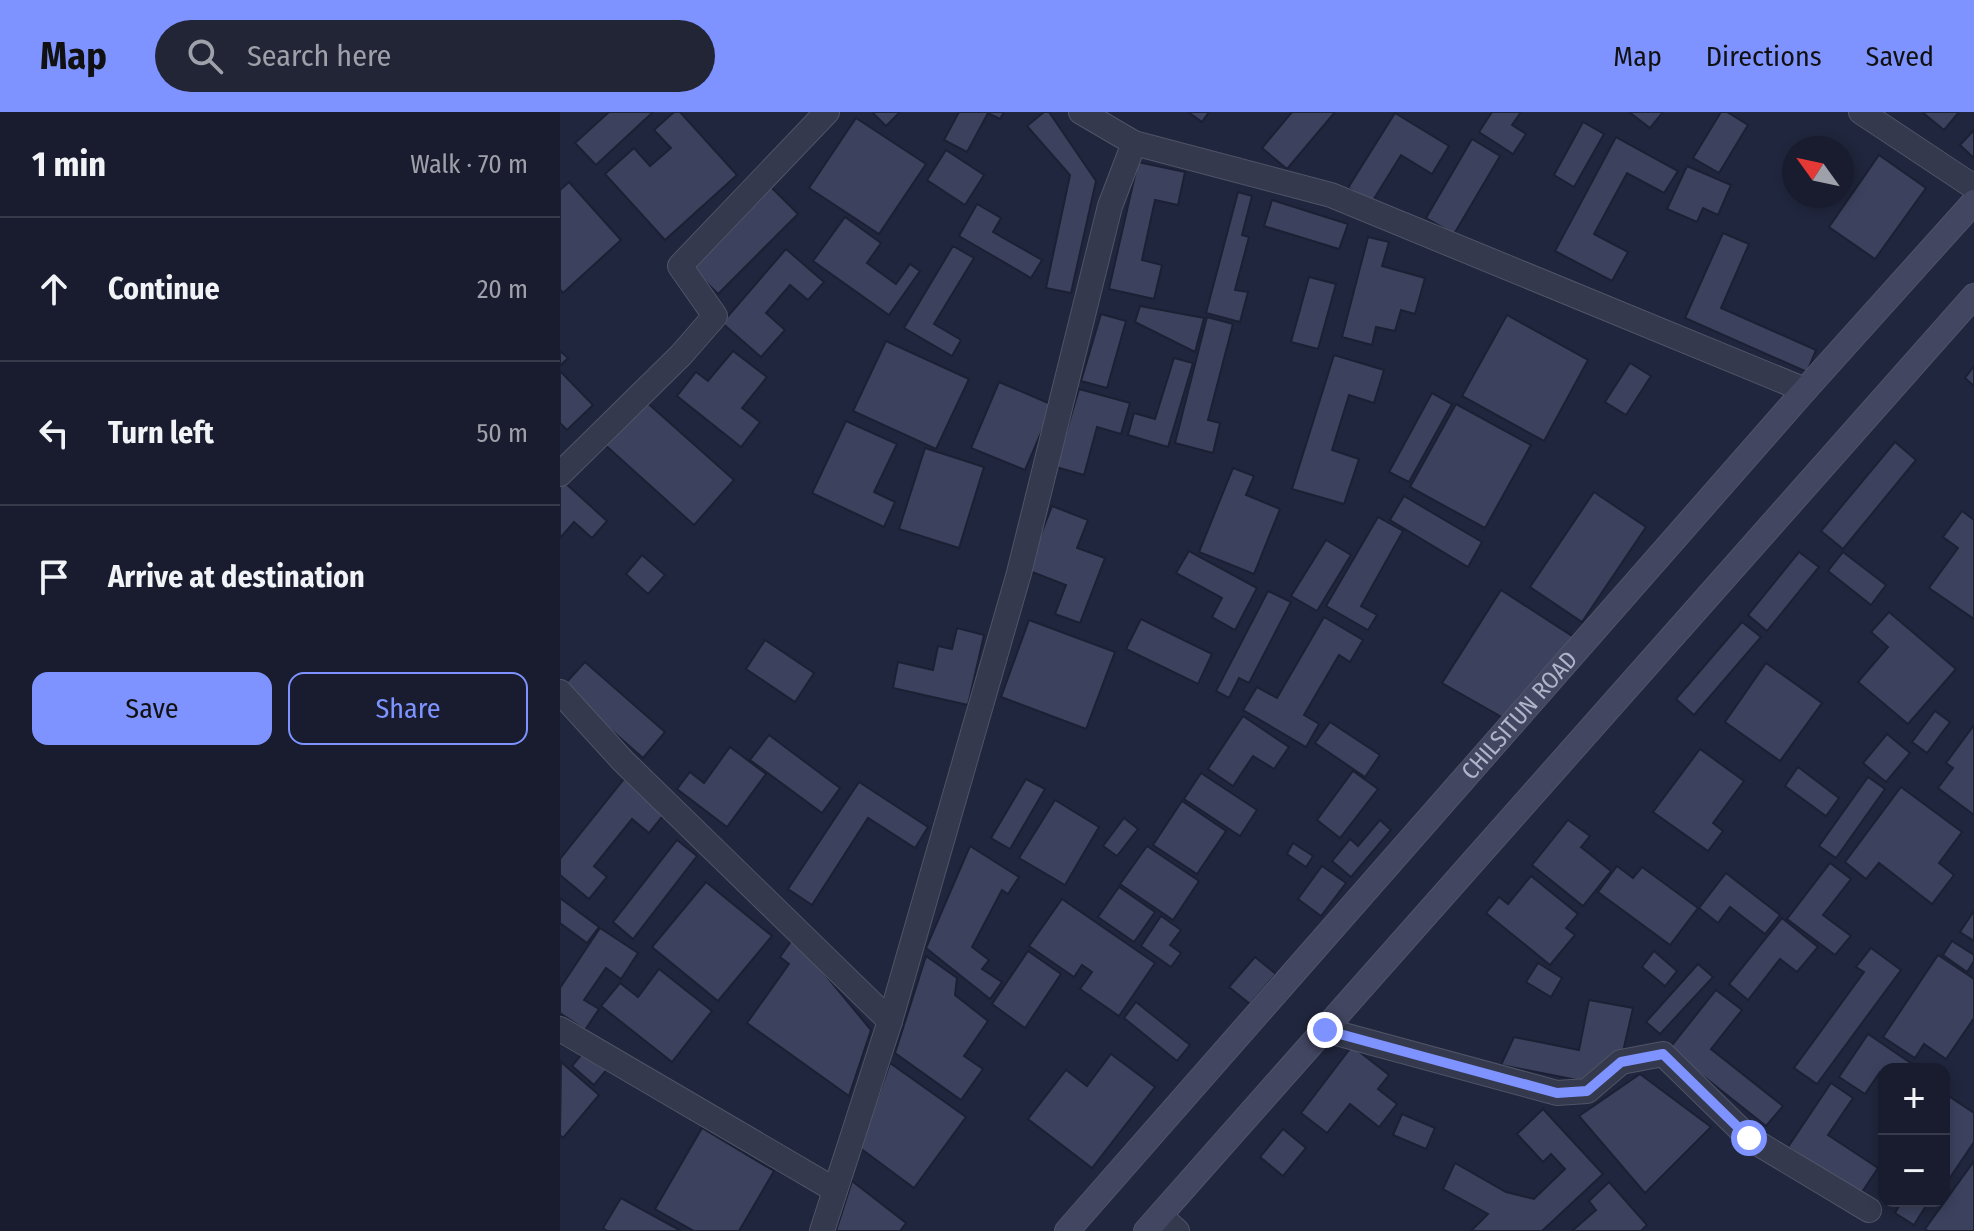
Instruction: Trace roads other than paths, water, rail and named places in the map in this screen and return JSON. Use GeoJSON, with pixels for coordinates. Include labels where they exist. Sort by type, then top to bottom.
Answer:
{"type":"FeatureCollection","features":[{"type":"Feature","properties":{"kind":"main road","name":"CHILSITUN ROAD"},"geometry":{"type":"LineString","coordinates":[[1067,1231],[1805,390],[1974,202]]}},
{"type":"Feature","properties":{"kind":"main road"},"geometry":{"type":"LineString","coordinates":[[1161,1226],[1325,1030],[1974,296]]}},
{"type":"Feature","properties":{"kind":"street"},"geometry":{"type":"LineString","coordinates":[[560,474],[681,355],[715,316],[680,266],[827,112]]}},
{"type":"Feature","properties":{"kind":"street"},"geometry":{"type":"LineString","coordinates":[[1081,112],[1134,143],[1331,195],[1805,390]]}},
{"type":"Feature","properties":{"kind":"street"},"geometry":{"type":"LineString","coordinates":[[1861,112],[1974,187]]}},
{"type":"Feature","properties":{"kind":"street"},"geometry":{"type":"LineString","coordinates":[[822,1231],[890,1021],[1019,573],[1110,206],[1134,143]]}},
{"type":"Feature","properties":{"kind":"street"},"geometry":{"type":"LineString","coordinates":[[560,692],[623,761],[890,1021]]}},
{"type":"Feature","properties":{"kind":"street"},"geometry":{"type":"LineString","coordinates":[[560,1029],[835,1190]]}},
{"type":"Feature","properties":{"kind":"street"},"geometry":{"type":"LineString","coordinates":[[1325,1030],[1557,1093],[1587,1091],[1621,1062],[1663,1054],[1749,1138],[1869,1210]]}}]}
